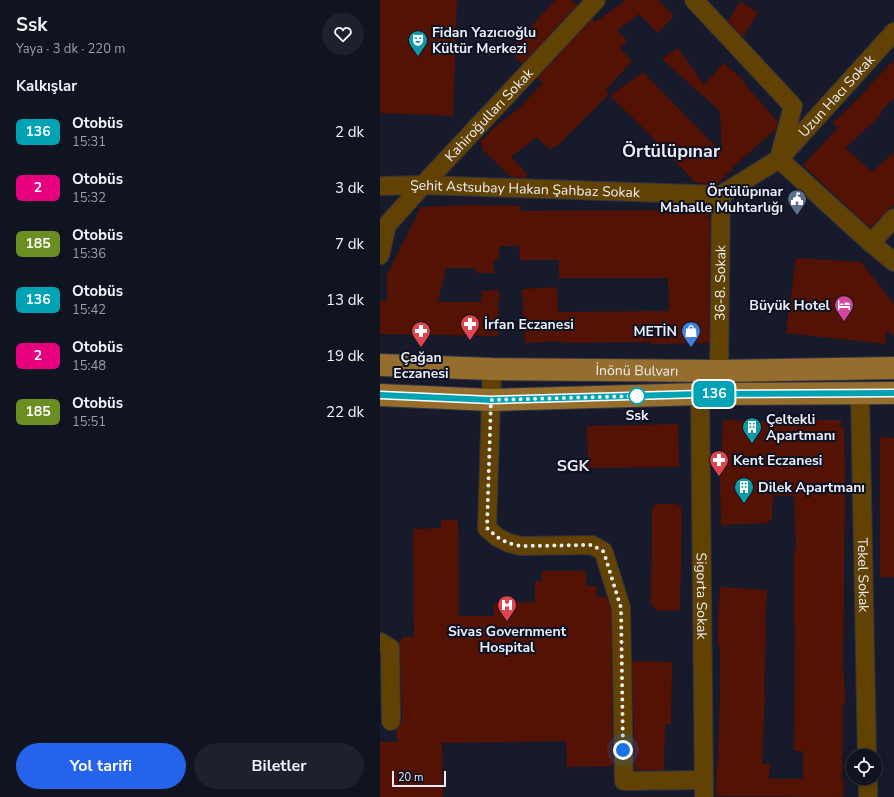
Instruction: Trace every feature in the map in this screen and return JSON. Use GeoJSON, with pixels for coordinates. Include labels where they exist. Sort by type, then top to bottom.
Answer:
{"type":"FeatureCollection","features":[{"type":"Feature","properties":{"kind":"main road","name":"İnönü Bulvarı"},"geometry":{"type":"LineString","coordinates":[[380,366],[492,369],[720,371],[894,368]]}},
{"type":"Feature","properties":{"kind":"main road","name":"İnönü Bulvarı"},"geometry":{"type":"LineString","coordinates":[[380,395],[491,400],[700,394],[894,393]]}},
{"type":"Feature","properties":{"kind":"street","name":"Kahiroğulları Sokak"},"geometry":{"type":"LineString","coordinates":[[380,255],[387,225],[423,184],[596,0]]}},
{"type":"Feature","properties":{"kind":"street"},"geometry":{"type":"LineString","coordinates":[[694,0],[793,106],[779,159],[721,195]]}},
{"type":"Feature","properties":{"kind":"street","name":"Uzun Hacı Sokak"},"geometry":{"type":"LineString","coordinates":[[779,159],[894,32]]}},
{"type":"Feature","properties":{"kind":"street"},"geometry":{"type":"LineString","coordinates":[[779,159],[894,262]]}},
{"type":"Feature","properties":{"kind":"street","name":"Şehit Astsubay Hakan Şahbaz Sokak"},"geometry":{"type":"LineString","coordinates":[[380,186],[423,184],[721,195]]}},
{"type":"Feature","properties":{"kind":"street","name":"36-8. Sokak"},"geometry":{"type":"LineString","coordinates":[[720,371],[721,195]]}},
{"type":"Feature","properties":{"kind":"street"},"geometry":{"type":"LineString","coordinates":[[871,243],[894,218]]}},
{"type":"Feature","properties":{"kind":"street"},"geometry":{"type":"LineString","coordinates":[[492,369],[487,528],[497,537],[508,543],[521,546],[592,545],[603,551],[621,608],[624,781],[704,789]]}},
{"type":"Feature","properties":{"kind":"street","name":"Sigorta Sokak"},"geometry":{"type":"LineString","coordinates":[[700,394],[704,789]]}},
{"type":"Feature","properties":{"kind":"street","name":"Tekel Sokak"},"geometry":{"type":"LineString","coordinates":[[860,394],[867,749]]}},
{"type":"Feature","properties":{"kind":"street"},"geometry":{"type":"LineString","coordinates":[[380,642],[390,648],[391,720]]}},
{"type":"Feature","properties":{"kind":"street"},"geometry":{"type":"LineString","coordinates":[[868,785],[868,797]]}},
{"type":"Feature","properties":{"kind":"building","name":"Fidan Yazıcıoğlu Kültür Merkezi"},"geometry":{"type":"Polygon","coordinates":[[[380,0],[457,0],[453,116],[380,113],[380,0]]]}},
{"type":"Feature","properties":{"kind":"building"},"geometry":{"type":"Polygon","coordinates":[[[555,0],[571,0],[577,5],[522,64],[515,57],[517,56],[510,50],[555,0]]]}},
{"type":"Feature","properties":{"kind":"building"},"geometry":{"type":"Polygon","coordinates":[[[623,0],[658,0],[674,16],[658,33],[639,14],[617,30],[627,41],[620,48],[632,61],[605,91],[609,94],[555,148],[554,146],[550,150],[537,137],[511,157],[528,175],[525,178],[511,177],[481,148],[483,146],[480,142],[492,129],[518,109],[543,83],[537,78],[592,19],[595,22],[625,1],[623,0]]]}},
{"type":"Feature","properties":{"kind":"building"},"geometry":{"type":"Polygon","coordinates":[[[740,1],[758,12],[743,37],[728,21],[740,1]]]}},
{"type":"Feature","properties":{"kind":"building"},"geometry":{"type":"Polygon","coordinates":[[[678,48],[704,85],[724,63],[744,81],[743,82],[778,122],[776,129],[743,158],[717,184],[696,183],[610,96],[643,72],[722,153],[720,111],[662,59],[678,48]]]}},
{"type":"Feature","properties":{"kind":"building"},"geometry":{"type":"Polygon","coordinates":[[[894,60],[894,98],[880,112],[882,114],[845,148],[872,172],[894,152],[894,204],[870,228],[803,165],[838,128],[833,123],[869,88],[868,87],[894,60]]]}},
{"type":"Feature","properties":{"kind":"building"},"geometry":{"type":"Polygon","coordinates":[[[469,205],[521,206],[521,211],[708,210],[708,219],[710,219],[709,343],[562,343],[562,341],[525,343],[522,289],[557,287],[558,312],[669,311],[668,278],[559,278],[559,260],[520,260],[519,246],[499,246],[499,259],[494,259],[494,273],[476,273],[476,268],[446,268],[438,302],[481,302],[482,291],[499,290],[498,336],[380,334],[380,301],[387,301],[387,275],[421,207],[469,205]]]}},
{"type":"Feature","properties":{"kind":"building"},"geometry":{"type":"Polygon","coordinates":[[[796,258],[861,262],[894,304],[894,336],[886,330],[885,344],[786,333],[796,258]]]}},
{"type":"Feature","properties":{"kind":"building"},"geometry":{"type":"Polygon","coordinates":[[[723,420],[799,423],[799,420],[841,420],[841,427],[844,427],[845,481],[843,675],[845,705],[843,705],[843,797],[716,796],[720,688],[720,646],[718,646],[718,621],[720,587],[767,590],[762,764],[770,764],[769,779],[803,779],[803,751],[794,751],[794,550],[796,550],[794,496],[773,495],[772,520],[768,520],[768,523],[721,525],[720,484],[723,420]]]}},
{"type":"Feature","properties":{"kind":"building","name":"SGK"},"geometry":{"type":"Polygon","coordinates":[[[678,424],[679,467],[588,468],[587,426],[678,424]]]}},
{"type":"Feature","properties":{"kind":"building"},"geometry":{"type":"Polygon","coordinates":[[[880,437],[894,438],[894,577],[880,577],[880,437]]]}},
{"type":"Feature","properties":{"kind":"building"},"geometry":{"type":"Polygon","coordinates":[[[656,504],[675,504],[681,506],[680,610],[658,611],[651,605],[652,509],[656,504]]]}},
{"type":"Feature","properties":{"kind":"building"},"geometry":{"type":"Polygon","coordinates":[[[441,520],[458,520],[459,616],[494,616],[494,603],[535,602],[535,581],[542,581],[542,571],[586,571],[586,586],[596,586],[597,597],[607,597],[611,610],[613,766],[567,767],[566,741],[442,743],[443,797],[380,797],[380,742],[397,742],[396,730],[402,721],[399,642],[401,642],[402,637],[414,637],[413,529],[441,528],[441,520]]]}},
{"type":"Feature","properties":{"kind":"building"},"geometry":{"type":"Polygon","coordinates":[[[632,661],[672,662],[671,724],[665,724],[664,770],[635,770],[632,661]]]}},
{"type":"Feature","properties":{"kind":"bus line","name":"136"},"geometry":{"type":"LineString","coordinates":[[380,395],[491,400],[700,394],[894,393]]}},
{"type":"Feature","properties":{"kind":"place","name":"Fidan Yazıcıoğlu Kültür Merkezi"},"geometry":{"type":"Point","coordinates":[418,57]}},
{"type":"Feature","properties":{"kind":"place","name":"Örtülüpınar Mahalle Muhtarlığı"},"geometry":{"type":"Point","coordinates":[797,216]}},
{"type":"Feature","properties":{"kind":"place","name":"Büyük Hotel"},"geometry":{"type":"Point","coordinates":[844,322]}},
{"type":"Feature","properties":{"kind":"place","name":"İrfan Eczanesi"},"geometry":{"type":"Point","coordinates":[470,341]}},
{"type":"Feature","properties":{"kind":"place","name":"Çağan Eczanesi"},"geometry":{"type":"Point","coordinates":[421,348]}},
{"type":"Feature","properties":{"kind":"place","name":"METİN"},"geometry":{"type":"Point","coordinates":[691,348]}},
{"type":"Feature","properties":{"kind":"place","name":"Ssk"},"geometry":{"type":"Point","coordinates":[637,396]}},
{"type":"Feature","properties":{"kind":"place","name":"Çeltekli Apartmanı"},"geometry":{"type":"Point","coordinates":[752,444]}},
{"type":"Feature","properties":{"kind":"place","name":"Kent Eczanesi"},"geometry":{"type":"Point","coordinates":[719,477]}},
{"type":"Feature","properties":{"kind":"place","name":"Dilek Apartmanı"},"geometry":{"type":"Point","coordinates":[744,504]}},
{"type":"Feature","properties":{"kind":"place","name":"Sivas Government Hospital"},"geometry":{"type":"Point","coordinates":[507,622]}},
{"type":"Feature","properties":{"kind":"district","name":"Örtülüpınar"},"geometry":{"type":"Point","coordinates":[671,151]}},
{"type":"Feature","properties":{"kind":"district","name":"SGK"},"geometry":{"type":"Point","coordinates":[573,466]}},
{"type":"Feature","properties":{"kind":"route"},"geometry":{"type":"LineString","coordinates":[[623,750],[621,608],[605,556],[603,551],[592,545],[521,546],[508,543],[497,537],[487,528],[491,400],[637,396]]}}]}
